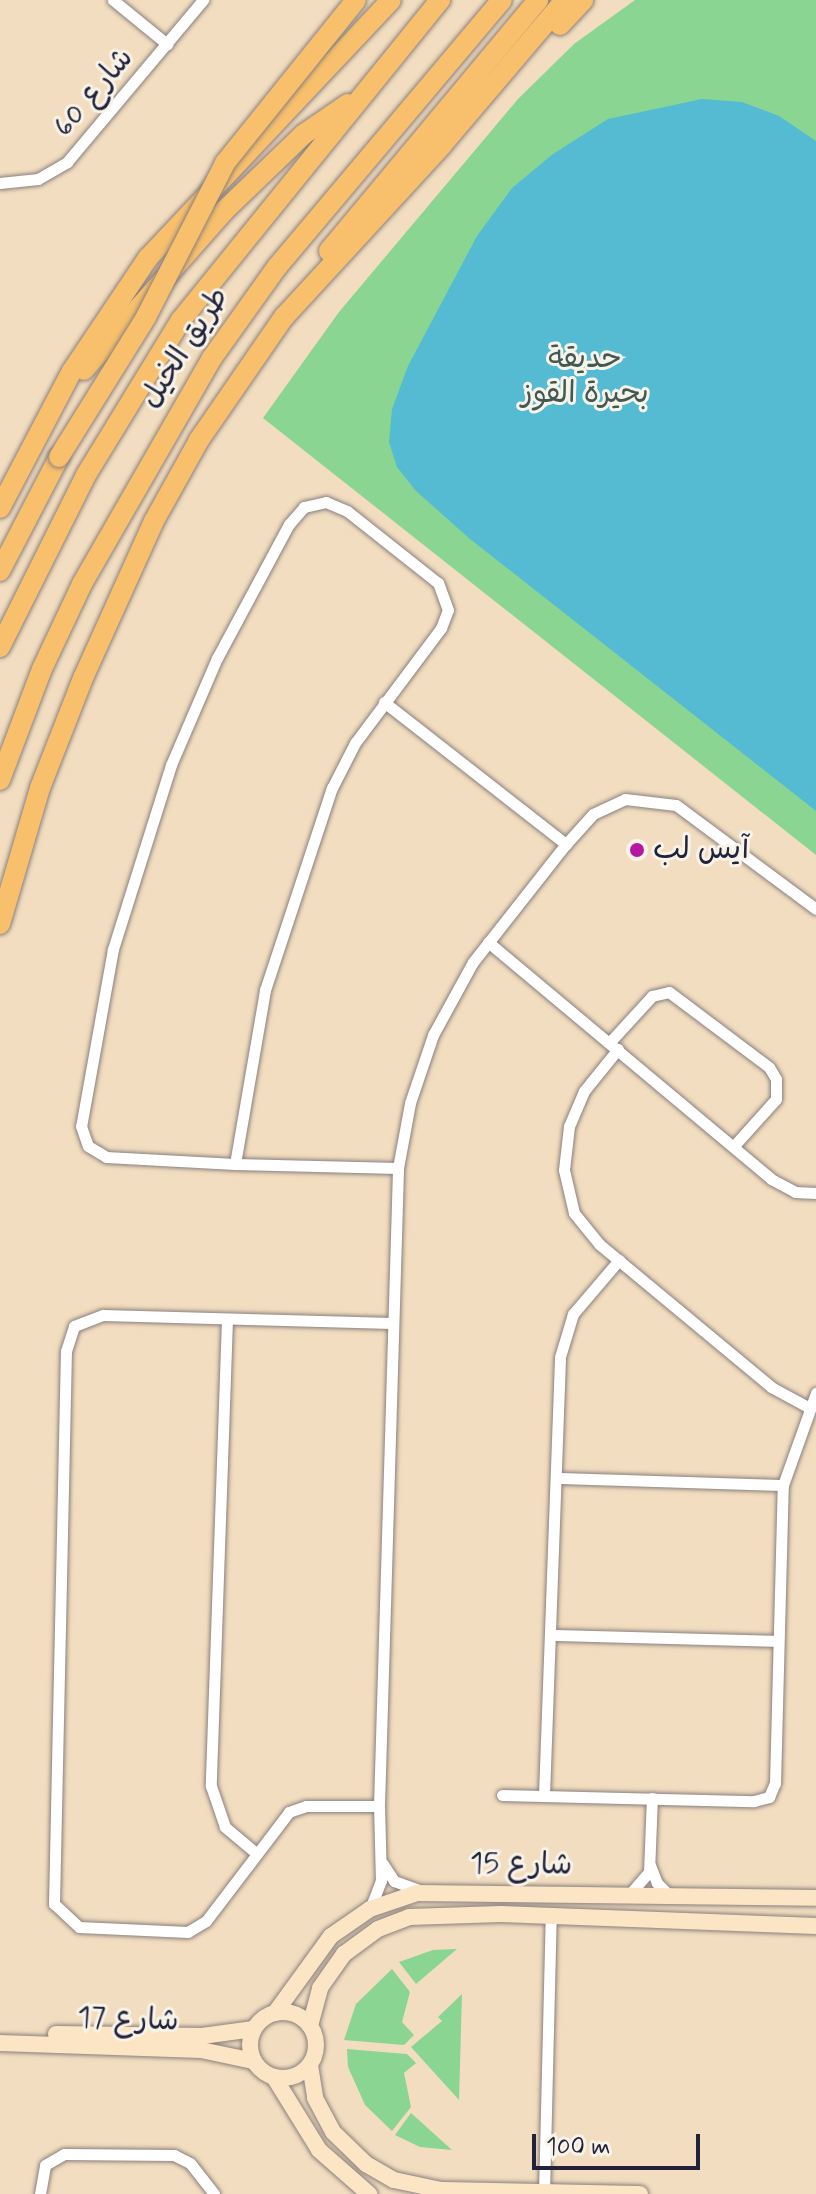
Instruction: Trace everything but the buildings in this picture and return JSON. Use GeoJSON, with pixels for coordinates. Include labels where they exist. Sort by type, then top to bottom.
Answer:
{"type":"FeatureCollection","features":[{"type":"Feature","properties":{"kind":"highway"},"geometry":{"type":"LineString","coordinates":[[0,571],[59,457],[146,317],[225,163],[356,0]]}},
{"type":"Feature","properties":{"kind":"highway"},"geometry":{"type":"LineString","coordinates":[[310,90],[378,0]]}},
{"type":"Feature","properties":{"kind":"highway"},"geometry":{"type":"LineString","coordinates":[[0,508],[54,403],[148,258],[310,90],[391,0]]}},
{"type":"Feature","properties":{"kind":"highway","name":"طريق الخيل"},"geometry":{"type":"LineString","coordinates":[[0,647],[71,501],[154,362],[240,241],[440,0]]}},
{"type":"Feature","properties":{"kind":"highway","name":"طريق الخيل"},"geometry":{"type":"LineString","coordinates":[[0,780],[42,669],[82,584],[212,358],[277,267],[502,0]]}},
{"type":"Feature","properties":{"kind":"highway"},"geometry":{"type":"LineString","coordinates":[[0,924],[61,732],[148,535],[233,386],[307,289],[344,232],[538,0]]}},
{"type":"Feature","properties":{"kind":"highway"},"geometry":{"type":"LineString","coordinates":[[307,289],[404,187],[565,0]]}},
{"type":"Feature","properties":{"kind":"highway"},"geometry":{"type":"LineString","coordinates":[[521,51],[546,37],[583,0]]}},
{"type":"Feature","properties":{"kind":"highway"},"geometry":{"type":"LineString","coordinates":[[54,403],[224,211],[314,126],[359,99]]}},
{"type":"Feature","properties":{"kind":"street"},"geometry":{"type":"LineString","coordinates":[[113,0],[167,44]]}},
{"type":"Feature","properties":{"kind":"street","name":"شارع 60"},"geometry":{"type":"LineString","coordinates":[[0,183],[38,179],[58,169],[203,0]]}},
{"type":"Feature","properties":{"kind":"street"},"geometry":{"type":"LineString","coordinates":[[235,1164],[258,1020],[290,902],[343,765],[384,702],[441,628],[447,600],[438,583],[347,511],[315,502],[295,514],[241,611],[171,765],[113,949],[82,1115],[83,1136],[106,1157],[235,1164],[398,1168]]}},
{"type":"Feature","properties":{"kind":"street"},"geometry":{"type":"LineString","coordinates":[[384,702],[566,844]]}},
{"type":"Feature","properties":{"kind":"street"},"geometry":{"type":"LineString","coordinates":[[370,1909],[380,1890],[379,1806],[398,1168],[425,1055],[452,998],[488,942],[566,844],[608,805],[660,799],[691,815],[816,909]]}},
{"type":"Feature","properties":{"kind":"street"},"geometry":{"type":"LineString","coordinates":[[488,942],[782,1186],[816,1193]]}},
{"type":"Feature","properties":{"kind":"street"},"geometry":{"type":"LineString","coordinates":[[733,1147],[776,1099],[776,1079],[769,1067],[669,992],[647,1000],[613,1046],[577,1105],[564,1170],[574,1213],[586,1232],[771,1387],[808,1407]]}},
{"type":"Feature","properties":{"kind":"street"},"geometry":{"type":"LineString","coordinates":[[544,1795],[563,1340],[581,1302],[619,1260]]}},
{"type":"Feature","properties":{"kind":"street"},"geometry":{"type":"LineString","coordinates":[[379,1806],[297,1808],[282,1817],[206,1921],[188,1932],[79,1927],[60,1914],[51,1893],[69,1337],[74,1326],[96,1316],[392,1323]]}},
{"type":"Feature","properties":{"kind":"street"},"geometry":{"type":"LineString","coordinates":[[227,1319],[211,1786],[225,1827],[255,1852]]}},
{"type":"Feature","properties":{"kind":"street"},"geometry":{"type":"LineString","coordinates":[[502,1795],[754,1801],[769,1797],[775,1783],[776,1641],[783,1485],[808,1407],[816,1393]]}},
{"type":"Feature","properties":{"kind":"street"},"geometry":{"type":"LineString","coordinates":[[558,1478],[783,1485]]}},
{"type":"Feature","properties":{"kind":"street"},"geometry":{"type":"LineString","coordinates":[[552,1635],[776,1641]]}},
{"type":"Feature","properties":{"kind":"street"},"geometry":{"type":"LineString","coordinates":[[628,1896],[646,1880],[650,1864],[652,1798]]}},
{"type":"Feature","properties":{"kind":"street"},"geometry":{"type":"LineString","coordinates":[[380,1856],[394,1881],[428,1892]]}},
{"type":"Feature","properties":{"kind":"street"},"geometry":{"type":"LineString","coordinates":[[650,1864],[657,1883],[672,1898]]}},
{"type":"Feature","properties":{"kind":"street","name":"شارع 15"},"geometry":{"type":"LineString","coordinates":[[275,2013],[321,1947],[370,1909],[428,1892],[816,1898]]}},
{"type":"Feature","properties":{"kind":"street","name":"شارع 15"},"geometry":{"type":"LineString","coordinates":[[310,2026],[314,2001],[335,1964],[378,1929],[437,1913],[816,1926]]}},
{"type":"Feature","properties":{"kind":"street"},"geometry":{"type":"LineString","coordinates":[[544,2193],[551,1915]]}},
{"type":"Feature","properties":{"kind":"street"},"geometry":{"type":"LineString","coordinates":[[369,2194],[329,2163],[274,2077],[253,2061],[254,2029],[275,2013],[298,2015],[310,2026],[317,2045],[310,2065],[312,2088],[325,2121],[348,2149],[379,2173],[425,2189],[640,2194]]}},
{"type":"Feature","properties":{"kind":"street","name":"17 شارع"},"geometry":{"type":"LineString","coordinates":[[0,2033],[202,2036],[254,2029]]}},
{"type":"Feature","properties":{"kind":"street","name":"17 شارع"},"geometry":{"type":"LineString","coordinates":[[0,2043],[201,2050],[253,2061]]}},
{"type":"Feature","properties":{"kind":"street"},"geometry":{"type":"LineString","coordinates":[[274,2077],[290,2078],[310,2065]]}},
{"type":"Feature","properties":{"kind":"street"},"geometry":{"type":"LineString","coordinates":[[40,2194],[45,2165],[64,2154],[174,2155],[190,2163],[214,2194]]}},
{"type":"Feature","properties":{"kind":"green space","name":"حديقة بحيرة القوز"},"geometry":{"type":"Polygon","coordinates":[[[635,0],[816,0],[816,855],[263,418],[339,312],[518,99],[574,44],[635,0]]]}},
{"type":"Feature","properties":{"kind":"green space"},"geometry":{"type":"Polygon","coordinates":[[[457,1949],[416,1984],[399,1962],[433,1950],[457,1949]]]}},
{"type":"Feature","properties":{"kind":"green space"},"geometry":{"type":"Polygon","coordinates":[[[392,1969],[410,1992],[402,2022],[414,2035],[404,2045],[344,2040],[356,2004],[392,1969]]]}},
{"type":"Feature","properties":{"kind":"green space"},"geometry":{"type":"Polygon","coordinates":[[[462,1994],[459,2100],[411,2047],[442,2021],[438,2017],[462,1994]]]}},
{"type":"Feature","properties":{"kind":"green space"},"geometry":{"type":"Polygon","coordinates":[[[347,2049],[407,2054],[416,2063],[404,2073],[411,2107],[392,2131],[365,2105],[348,2067],[347,2049]]]}},
{"type":"Feature","properties":{"kind":"green space"},"geometry":{"type":"Polygon","coordinates":[[[411,2113],[452,2150],[420,2147],[395,2135],[411,2113]]]}},
{"type":"Feature","properties":{"kind":"water","name":"حديقة بحيرة القوز"},"geometry":{"type":"Polygon","coordinates":[[[702,99],[742,102],[779,116],[816,141],[816,811],[470,539],[416,491],[397,467],[389,442],[392,409],[408,366],[477,236],[512,188],[553,154],[608,119],[702,99]]]}},
{"type":"Feature","properties":{"kind":"place","name":"آيس لب"},"geometry":{"type":"Point","coordinates":[637,850]}}]}
